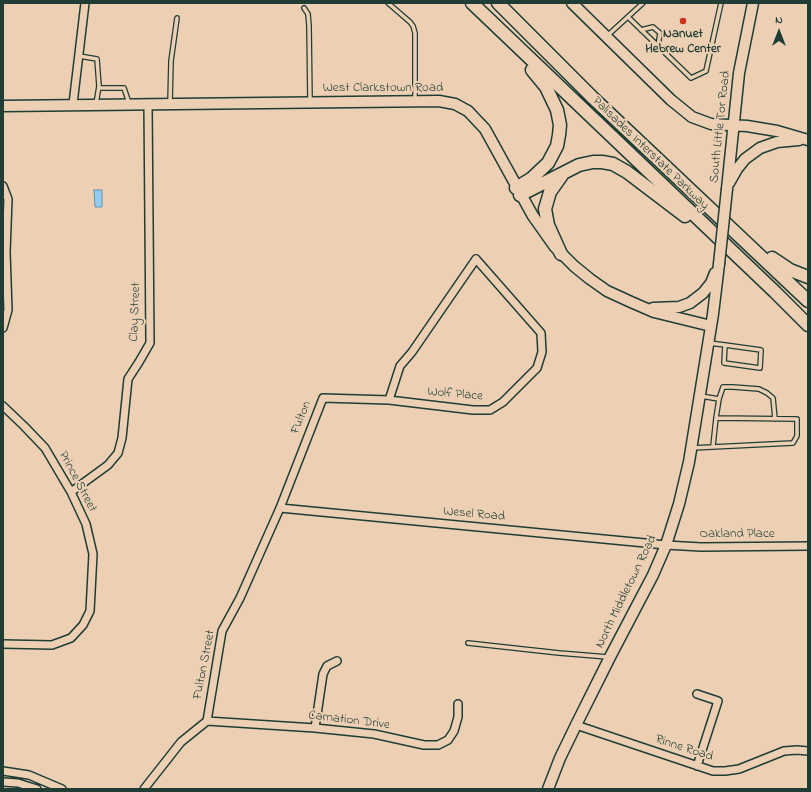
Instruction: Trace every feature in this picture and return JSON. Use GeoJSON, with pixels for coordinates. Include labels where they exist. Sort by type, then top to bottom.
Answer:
{"type":"FeatureCollection","features":[{"type":"Feature","properties":{"kind":"highway"},"geometry":{"type":"LineString","coordinates":[[471,3],[537,75],[549,93],[559,115],[559,140],[552,158],[518,191]]}},
{"type":"Feature","properties":{"kind":"highway","name":"Palisades Interstate Parkway"},"geometry":{"type":"LineString","coordinates":[[471,3],[808,325]]}},
{"type":"Feature","properties":{"kind":"highway","name":"Palisades Interstate Parkway"},"geometry":{"type":"LineString","coordinates":[[498,3],[557,63],[808,301]]}},
{"type":"Feature","properties":{"kind":"highway"},"geometry":{"type":"LineString","coordinates":[[518,191],[584,163],[607,163],[623,169],[691,220],[754,273]]}},
{"type":"Feature","properties":{"kind":"highway"},"geometry":{"type":"LineString","coordinates":[[561,254],[548,226],[545,209],[548,196],[554,184],[571,168]]}},
{"type":"Feature","properties":{"kind":"highway"},"geometry":{"type":"LineString","coordinates":[[706,205],[778,263],[790,270],[808,277]]}},
{"type":"Feature","properties":{"kind":"street"},"geometry":{"type":"LineString","coordinates":[[73,104],[80,56],[85,3]]}},
{"type":"Feature","properties":{"kind":"street"},"geometry":{"type":"LineString","coordinates":[[572,3],[686,113],[711,124],[747,126],[808,140]]}},
{"type":"Feature","properties":{"kind":"street","name":"South Little Tor Road"},"geometry":{"type":"LineString","coordinates":[[711,326],[741,62],[753,3]]}},
{"type":"Feature","properties":{"kind":"street","name":"West Clarkstown Road"},"geometry":{"type":"LineString","coordinates":[[3,106],[73,104],[450,102],[460,106],[473,115],[488,134],[537,224],[561,254],[590,279],[615,295],[641,307],[654,312],[711,326]]}},
{"type":"Feature","properties":{"kind":"street","name":"Clay Street"},"geometry":{"type":"LineString","coordinates":[[71,492],[108,465],[118,453],[122,438],[128,379],[140,362],[150,343],[148,104]]}},
{"type":"Feature","properties":{"kind":"street"},"geometry":{"type":"LineString","coordinates":[[727,189],[740,164],[749,155],[760,148],[777,142],[808,140]]}},
{"type":"Feature","properties":{"kind":"street"},"geometry":{"type":"LineString","coordinates":[[3,186],[8,199],[6,252],[8,310],[3,328]]}},
{"type":"Feature","properties":{"kind":"street","name":"Wolf Place"},"geometry":{"type":"LineString","coordinates":[[476,259],[541,333],[542,352],[537,368],[503,402],[490,410],[473,410],[389,400],[400,366],[412,352],[476,259]]}},
{"type":"Feature","properties":{"kind":"street"},"geometry":{"type":"LineString","coordinates":[[641,307],[674,307],[690,303],[708,288],[719,264]]}},
{"type":"Feature","properties":{"kind":"street","name":"North Middletown Road"},"geometry":{"type":"LineString","coordinates":[[548,789],[560,758],[576,724],[653,575],[666,545],[680,504],[691,448],[711,326]]}},
{"type":"Feature","properties":{"kind":"street","name":"Fulton"},"geometry":{"type":"LineString","coordinates":[[280,508],[323,398],[389,400]]}},
{"type":"Feature","properties":{"kind":"street","name":"Prince Street"},"geometry":{"type":"LineString","coordinates":[[3,406],[45,448],[71,492],[86,524],[93,554],[90,610],[83,625],[71,638],[52,645],[3,644]]}},
{"type":"Feature","properties":{"kind":"street","name":"Wesel Road"},"geometry":{"type":"LineString","coordinates":[[280,508],[666,545]]}},
{"type":"Feature","properties":{"kind":"street","name":"Fulton Street"},"geometry":{"type":"LineString","coordinates":[[207,721],[222,631],[240,598],[280,508]]}},
{"type":"Feature","properties":{"kind":"street","name":"Oakland Place"},"geometry":{"type":"LineString","coordinates":[[666,545],[701,547],[808,546]]}},
{"type":"Feature","properties":{"kind":"street"},"geometry":{"type":"LineString","coordinates":[[315,728],[323,674],[327,666],[337,661]]}},
{"type":"Feature","properties":{"kind":"street"},"geometry":{"type":"LineString","coordinates":[[697,694],[718,701],[697,766]]}},
{"type":"Feature","properties":{"kind":"street","name":"Carnation Drive"},"geometry":{"type":"LineString","coordinates":[[207,721],[315,728],[374,734],[424,745],[438,745],[448,740],[454,731],[458,717],[458,704]]}},
{"type":"Feature","properties":{"kind":"street"},"geometry":{"type":"LineString","coordinates":[[144,789],[181,742],[207,721]]}},
{"type":"Feature","properties":{"kind":"street","name":"Rinne Road"},"geometry":{"type":"LineString","coordinates":[[576,724],[713,772],[725,772],[739,769],[784,751],[808,751]]}},
{"type":"Feature","properties":{"kind":"street"},"geometry":{"type":"LineString","coordinates":[[3,771],[29,775],[62,789]]}},
{"type":"Feature","properties":{"kind":"street"},"geometry":{"type":"LineString","coordinates":[[3,782],[18,783],[37,789]]}},
{"type":"Feature","properties":{"kind":"lane"},"geometry":{"type":"LineString","coordinates":[[388,3],[410,22],[415,33],[415,101]]}},
{"type":"Feature","properties":{"kind":"lane"},"geometry":{"type":"LineString","coordinates":[[607,37],[643,3]]}},
{"type":"Feature","properties":{"kind":"lane"},"geometry":{"type":"LineString","coordinates":[[628,17],[691,78],[706,71],[720,3]]}},
{"type":"Feature","properties":{"kind":"lane"},"geometry":{"type":"LineString","coordinates":[[304,8],[308,14],[309,26],[310,102]]}},
{"type":"Feature","properties":{"kind":"lane"},"geometry":{"type":"LineString","coordinates":[[170,104],[172,61],[177,18]]}},
{"type":"Feature","properties":{"kind":"lane"},"geometry":{"type":"LineString","coordinates":[[641,30],[653,27],[660,33],[658,46]]}},
{"type":"Feature","properties":{"kind":"lane"},"geometry":{"type":"LineString","coordinates":[[80,56],[97,59],[99,88],[96,104]]}},
{"type":"Feature","properties":{"kind":"lane"},"geometry":{"type":"LineString","coordinates":[[99,88],[124,88],[130,104]]}},
{"type":"Feature","properties":{"kind":"lane"},"geometry":{"type":"LineString","coordinates":[[708,343],[725,345],[761,350],[760,368],[724,363],[725,345]]}},
{"type":"Feature","properties":{"kind":"lane"},"geometry":{"type":"LineString","coordinates":[[713,446],[718,399],[723,387],[759,389],[767,393],[772,398],[775,418]]}},
{"type":"Feature","properties":{"kind":"lane"},"geometry":{"type":"LineString","coordinates":[[700,396],[718,399]]}},
{"type":"Feature","properties":{"kind":"lane"},"geometry":{"type":"LineString","coordinates":[[691,448],[793,444],[797,436],[797,419],[716,418]]}},
{"type":"Feature","properties":{"kind":"lane"},"geometry":{"type":"LineString","coordinates":[[468,643],[559,654],[610,657]]}},
{"type":"Feature","properties":{"kind":"water"},"geometry":{"type":"Polygon","coordinates":[[[94,190],[102,190],[102,207],[95,207],[94,190]]]}},
{"type":"Feature","properties":{"kind":"place","name":"Nanuet Hebrew Center"},"geometry":{"type":"Point","coordinates":[683,21]}}]}
